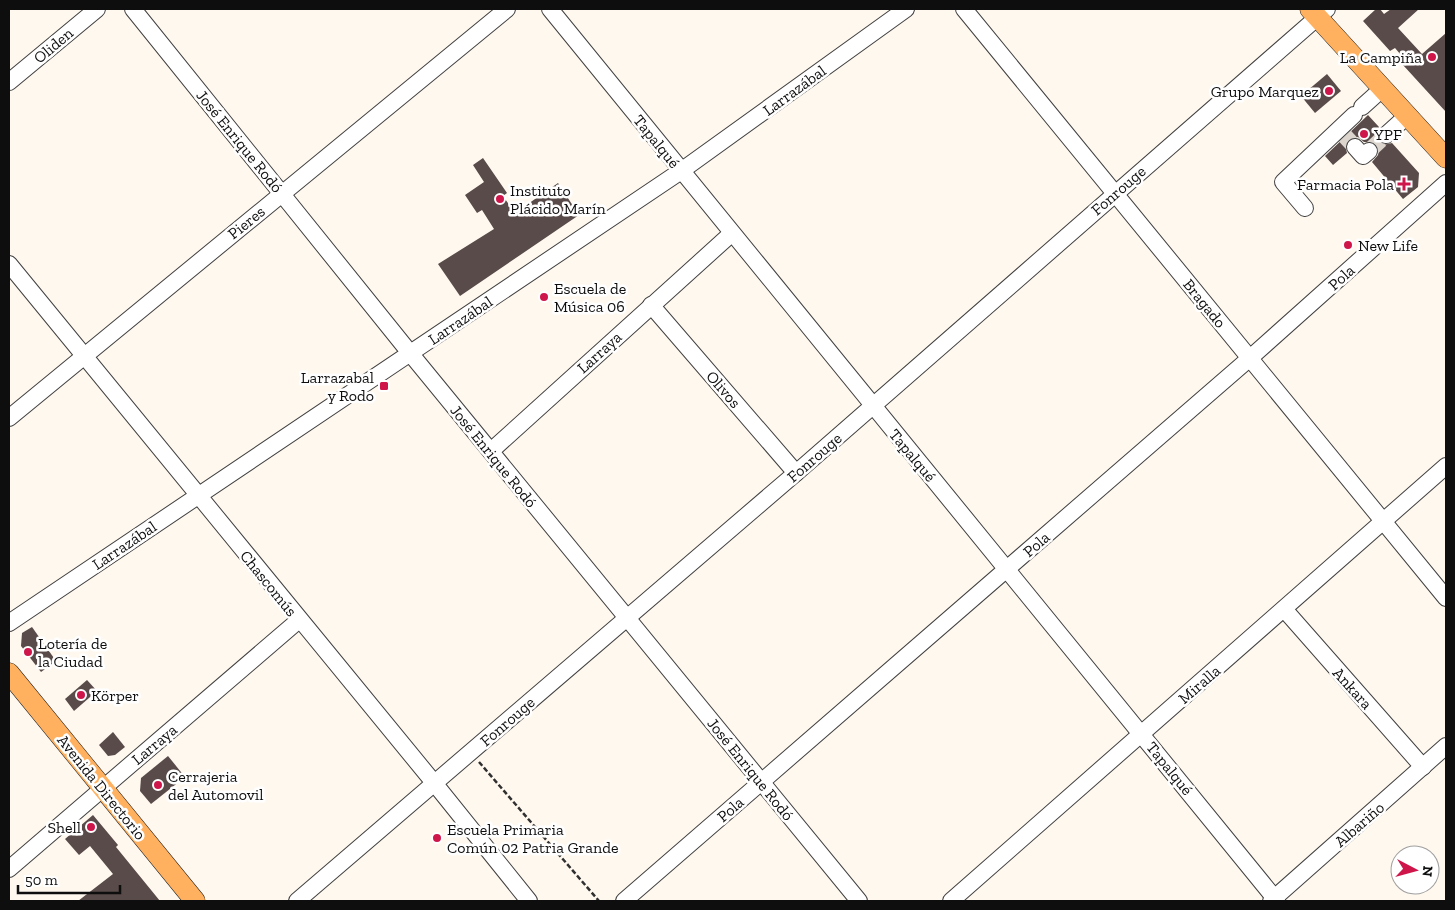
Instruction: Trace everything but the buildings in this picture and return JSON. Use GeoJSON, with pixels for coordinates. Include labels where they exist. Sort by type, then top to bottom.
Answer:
{"type":"FeatureCollection","features":[{"type":"Feature","properties":{"kind":"main road"},"geometry":{"type":"LineString","coordinates":[[1318,11],[1382,89],[1446,158]]}},
{"type":"Feature","properties":{"kind":"main road","name":"Avenida Directorio"},"geometry":{"type":"LineString","coordinates":[[9,673],[195,901]]}},
{"type":"Feature","properties":{"kind":"street","name":"Oliden"},"geometry":{"type":"LineString","coordinates":[[9,82],[97,9]]}},
{"type":"Feature","properties":{"kind":"street","name":"José Enrique Rodó"},"geometry":{"type":"LineString","coordinates":[[133,9],[410,353],[858,901]]}},
{"type":"Feature","properties":{"kind":"street","name":"Pieres"},"geometry":{"type":"LineString","coordinates":[[9,418],[507,9]]}},
{"type":"Feature","properties":{"kind":"street","name":"Tapalqué"},"geometry":{"type":"LineString","coordinates":[[550,9],[731,234],[1008,569],[1274,900]]}},
{"type":"Feature","properties":{"kind":"street","name":"Larrazábal"},"geometry":{"type":"LineString","coordinates":[[9,623],[681,171],[906,9]]}},
{"type":"Feature","properties":{"kind":"street","name":"Bragado"},"geometry":{"type":"LineString","coordinates":[[964,9],[1446,598]]}},
{"type":"Feature","properties":{"kind":"street","name":"Fonrouge"},"geometry":{"type":"LineString","coordinates":[[298,901],[873,406],[1318,11]]}},
{"type":"Feature","properties":{"kind":"street"},"geometry":{"type":"LineString","coordinates":[[1305,208],[1283,182],[1341,131],[1358,111],[1382,89]]}},
{"type":"Feature","properties":{"kind":"street"},"geometry":{"type":"LineString","coordinates":[[1386,135],[1407,116]]}},
{"type":"Feature","properties":{"kind":"street","name":"Pola"},"geometry":{"type":"LineString","coordinates":[[624,901],[1250,358],[1446,182]]}},
{"type":"Feature","properties":{"kind":"street","name":"Larraya"},"geometry":{"type":"LineString","coordinates":[[491,451],[731,234]]}},
{"type":"Feature","properties":{"kind":"street","name":"Chascomús"},"geometry":{"type":"LineString","coordinates":[[9,264],[529,901]]}},
{"type":"Feature","properties":{"kind":"street","name":"Olivos"},"geometry":{"type":"LineString","coordinates":[[651,305],[796,473]]}},
{"type":"Feature","properties":{"kind":"street","name":"Miralla"},"geometry":{"type":"LineString","coordinates":[[951,901],[1446,466]]}},
{"type":"Feature","properties":{"kind":"street","name":"Ankara"},"geometry":{"type":"LineString","coordinates":[[1284,609],[1423,767]]}},
{"type":"Feature","properties":{"kind":"street","name":"Larraya"},"geometry":{"type":"LineString","coordinates":[[9,869],[299,620]]}},
{"type":"Feature","properties":{"kind":"street","name":"Albariño"},"geometry":{"type":"LineString","coordinates":[[1274,900],[1446,746]]}},
{"type":"Feature","properties":{"kind":"path"},"geometry":{"type":"LineString","coordinates":[[470,752],[599,901]]}},
{"type":"Feature","properties":{"kind":"tunnel"},"geometry":{"type":"LineString","coordinates":[[1343,134],[1355,147]]}},
{"type":"Feature","properties":{"kind":"tunnel"},"geometry":{"type":"LineString","coordinates":[[1369,151],[1386,135]]}},
{"type":"Feature","properties":{"kind":"place","name":"La Campiña"},"geometry":{"type":"Point","coordinates":[1432,57]}},
{"type":"Feature","properties":{"kind":"place","name":"Grupo Marquez"},"geometry":{"type":"Point","coordinates":[1329,91]}},
{"type":"Feature","properties":{"kind":"place","name":"YPF"},"geometry":{"type":"Point","coordinates":[1364,134]}},
{"type":"Feature","properties":{"kind":"place","name":"Farmacia Pola"},"geometry":{"type":"Point","coordinates":[1404,184]}},
{"type":"Feature","properties":{"kind":"place","name":"Instituto Plácido Marín"},"geometry":{"type":"Point","coordinates":[500,199]}},
{"type":"Feature","properties":{"kind":"place","name":"New Life"},"geometry":{"type":"Point","coordinates":[1348,245]}},
{"type":"Feature","properties":{"kind":"place","name":"Escuela de Música 06"},"geometry":{"type":"Point","coordinates":[544,297]}},
{"type":"Feature","properties":{"kind":"place","name":"Larrazabal y Rodo"},"geometry":{"type":"Point","coordinates":[384,386]}},
{"type":"Feature","properties":{"kind":"place","name":"Lotería de la Ciudad"},"geometry":{"type":"Point","coordinates":[28,652]}},
{"type":"Feature","properties":{"kind":"place","name":"Körper"},"geometry":{"type":"Point","coordinates":[81,695]}},
{"type":"Feature","properties":{"kind":"place","name":"Cerrajeria del Automovil"},"geometry":{"type":"Point","coordinates":[158,785]}},
{"type":"Feature","properties":{"kind":"place","name":"Shell"},"geometry":{"type":"Point","coordinates":[91,827]}},
{"type":"Feature","properties":{"kind":"place","name":"Escuela Primaria Común 02 Patria Grande"},"geometry":{"type":"Point","coordinates":[437,838]}}]}
